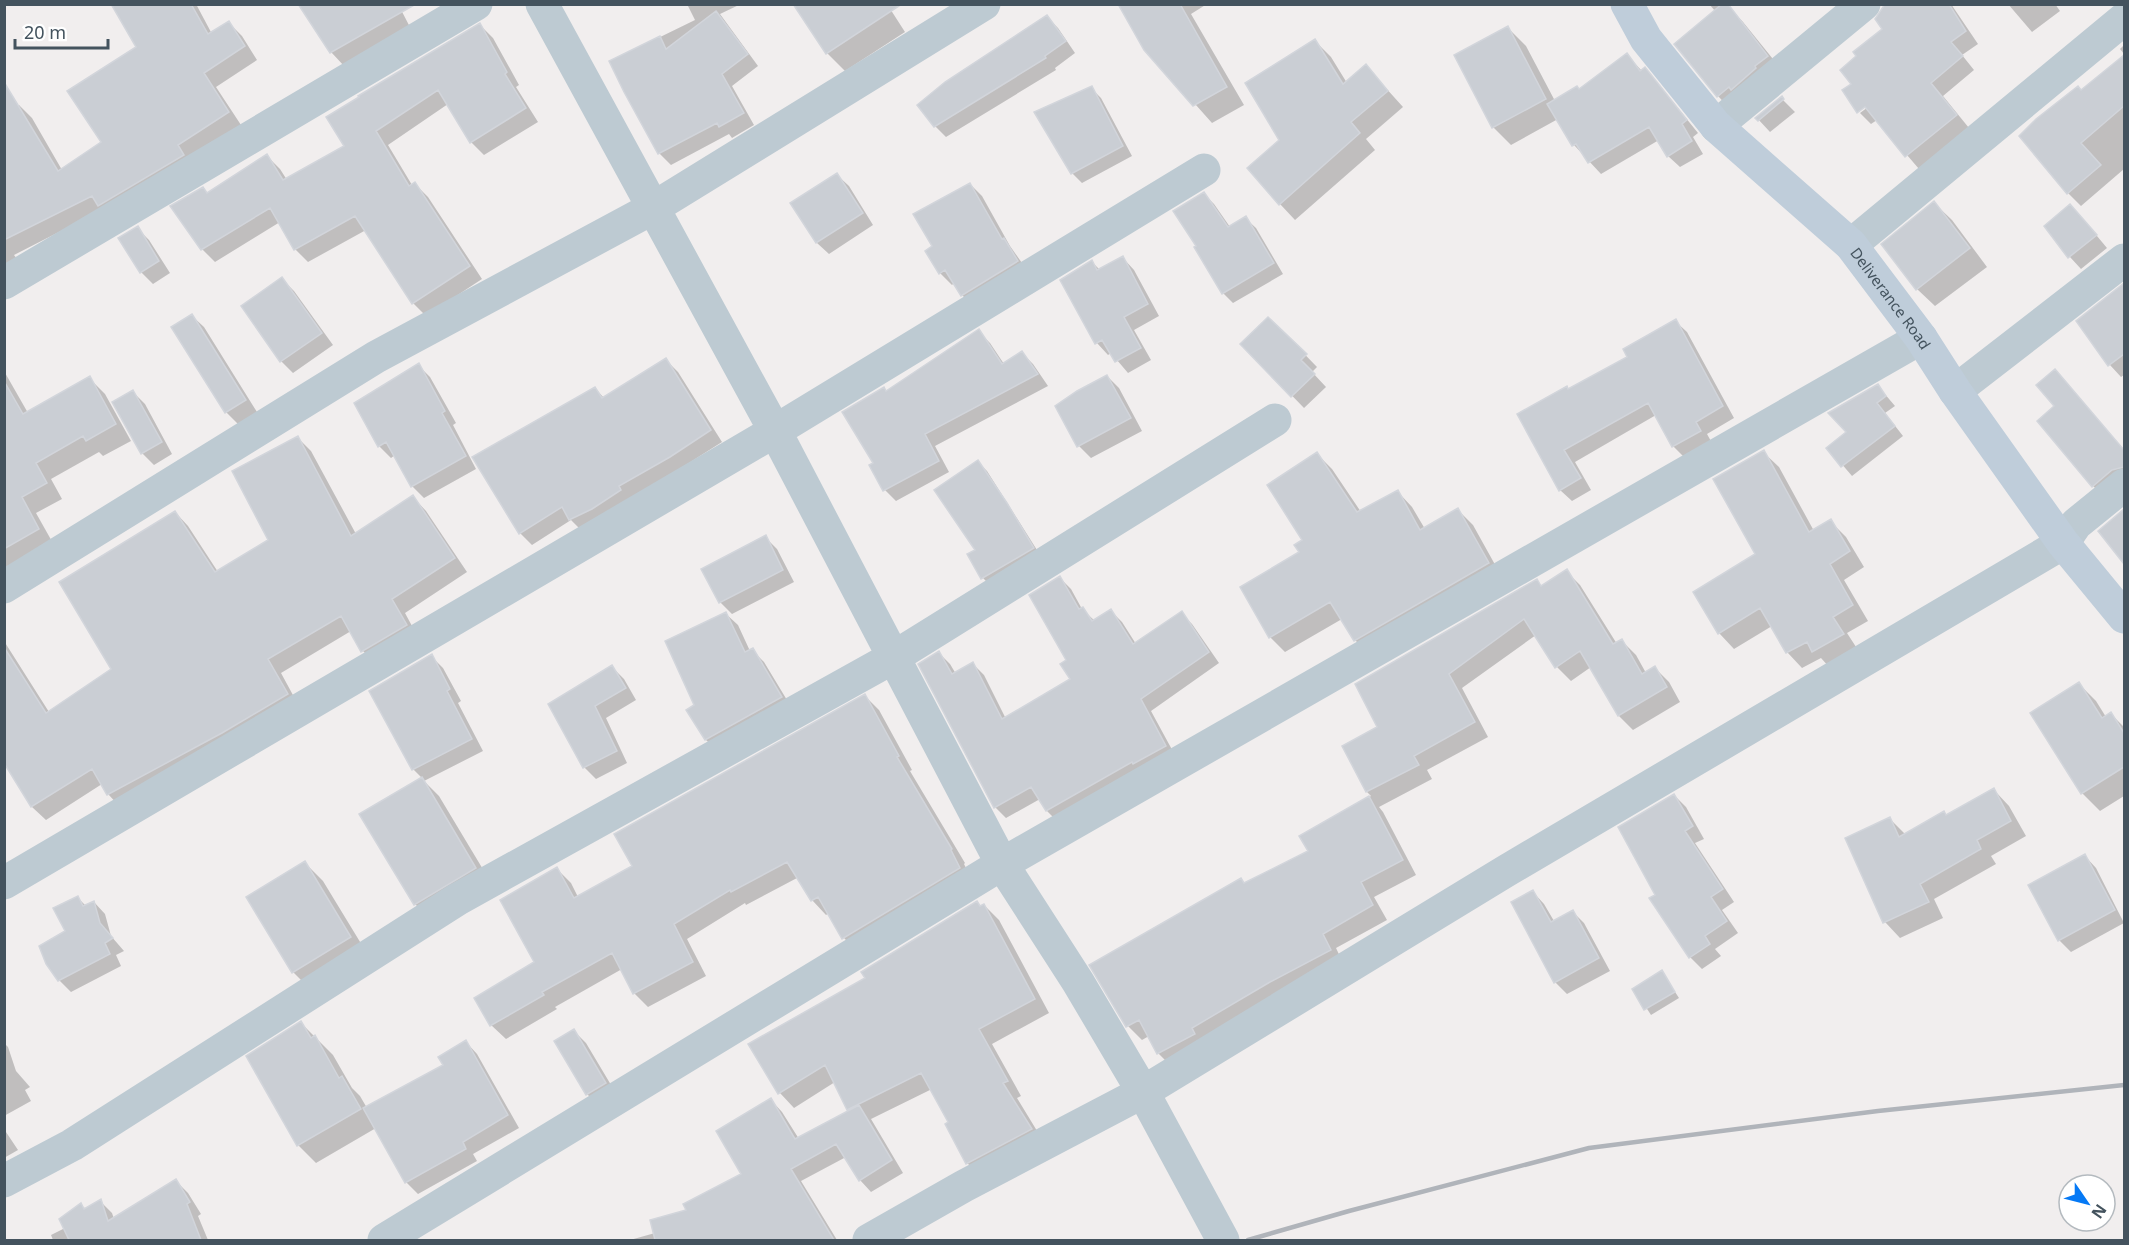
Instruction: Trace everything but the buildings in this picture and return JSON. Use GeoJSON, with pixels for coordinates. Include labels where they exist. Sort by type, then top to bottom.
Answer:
{"type":"FeatureCollection","features":[{"type":"Feature","properties":{"kind":"street"},"geometry":{"type":"LineString","coordinates":[[4,283],[476,4]]}},
{"type":"Feature","properties":{"kind":"street"},"geometry":{"type":"LineString","coordinates":[[542,4],[775,431],[1002,864],[1078,982],[1143,1092],[1223,1240]]}},
{"type":"Feature","properties":{"kind":"street"},"geometry":{"type":"LineString","coordinates":[[4,587],[376,357],[653,208],[984,4]]}},
{"type":"Feature","properties":{"kind":"street","name":"Deliverance Road"},"geometry":{"type":"LineString","coordinates":[[1627,4],[1646,39],[1716,126],[1851,245],[1921,338],[1955,391],[2063,543],[2124,617]]}},
{"type":"Feature","properties":{"kind":"street"},"geometry":{"type":"LineString","coordinates":[[1716,126],[1864,4]]}},
{"type":"Feature","properties":{"kind":"street"},"geometry":{"type":"LineString","coordinates":[[1851,245],[2124,19]]}},
{"type":"Feature","properties":{"kind":"street"},"geometry":{"type":"LineString","coordinates":[[4,883],[775,431],[1204,170]]}},
{"type":"Feature","properties":{"kind":"street"},"geometry":{"type":"LineString","coordinates":[[1955,391],[2124,260]]}},
{"type":"Feature","properties":{"kind":"street"},"geometry":{"type":"LineString","coordinates":[[384,1240],[1002,864],[1921,338]]}},
{"type":"Feature","properties":{"kind":"street"},"geometry":{"type":"LineString","coordinates":[[4,1181],[72,1145],[458,898],[894,657],[1275,420]]}},
{"type":"Feature","properties":{"kind":"street"},"geometry":{"type":"LineString","coordinates":[[869,1240],[964,1186],[1143,1092],[1506,871],[2063,543],[2076,524],[2124,485]]}},
{"type":"Feature","properties":{"kind":"railway"},"geometry":{"type":"LineString","coordinates":[[1248,1240],[1589,1148],[1878,1111],[2124,1085]]}}]}
